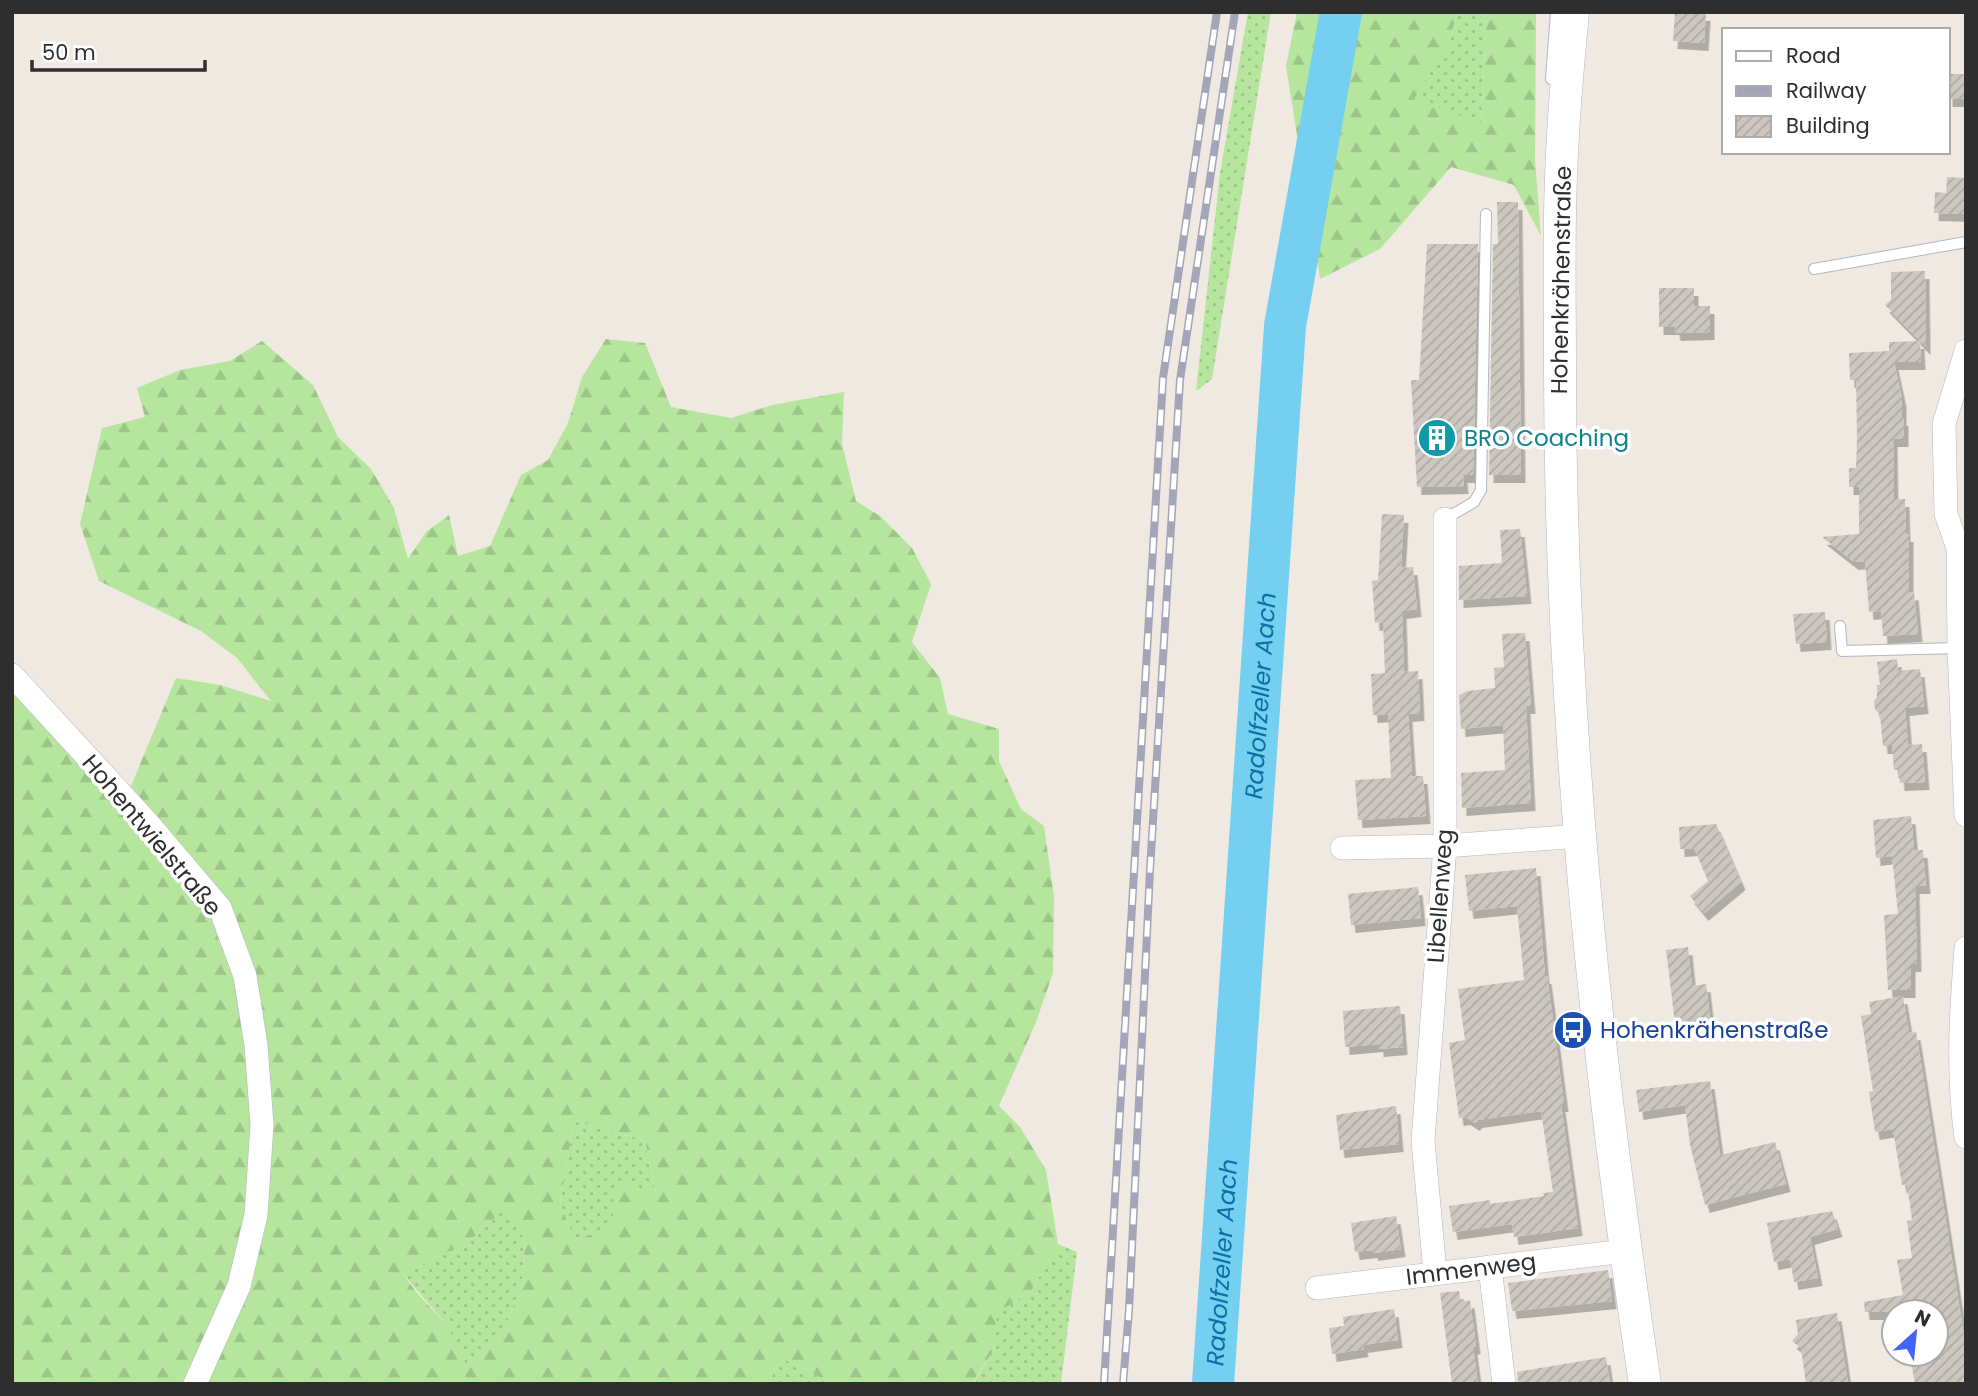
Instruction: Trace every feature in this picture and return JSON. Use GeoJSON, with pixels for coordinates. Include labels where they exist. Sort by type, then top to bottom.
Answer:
{"type":"FeatureCollection","features":[{"type":"Feature","properties":{"kind":"main road","name":"Hohenkrähenstraße"},"geometry":{"type":"LineString","coordinates":[[1573,12],[1558,130],[1560,462],[1569,690],[1588,936],[1625,1251],[1645,1384]]}},
{"type":"Feature","properties":{"kind":"street"},"geometry":{"type":"LineString","coordinates":[[1966,351],[1944,424],[1946,514],[1962,547],[1959,648],[1966,815]]}},
{"type":"Feature","properties":{"kind":"street","name":"Libellenweg"},"geometry":{"type":"LineString","coordinates":[[1435,1272],[1423,1141],[1445,846],[1445,519]]}},
{"type":"Feature","properties":{"kind":"street","name":"Hohentwielstraße"},"geometry":{"type":"LineString","coordinates":[[12,675],[146,821],[219,908],[245,976],[256,1045],[262,1125],[257,1215],[239,1286],[195,1384]]}},
{"type":"Feature","properties":{"kind":"street"},"geometry":{"type":"LineString","coordinates":[[1342,848],[1445,846],[1580,836]]}},
{"type":"Feature","properties":{"kind":"street"},"geometry":{"type":"LineString","coordinates":[[1966,948],[1960,1098],[1966,1137]]}},
{"type":"Feature","properties":{"kind":"street","name":"Immenweg"},"geometry":{"type":"LineString","coordinates":[[1317,1288],[1625,1251]]}},
{"type":"Feature","properties":{"kind":"street"},"geometry":{"type":"LineString","coordinates":[[1490,1267],[1504,1384]]}},
{"type":"Feature","properties":{"kind":"lane"},"geometry":{"type":"LineString","coordinates":[[1550,92],[1556,12]]}},
{"type":"Feature","properties":{"kind":"lane"},"geometry":{"type":"LineString","coordinates":[[1445,519],[1474,502],[1481,490],[1486,214]]}},
{"type":"Feature","properties":{"kind":"lane"},"geometry":{"type":"LineString","coordinates":[[1814,269],[1966,242]]}},
{"type":"Feature","properties":{"kind":"lane"},"geometry":{"type":"LineString","coordinates":[[1840,626],[1842,651],[1959,648]]}},
{"type":"Feature","properties":{"kind":"green space"},"geometry":{"type":"Polygon","coordinates":[[[1248,12],[1271,12],[1212,379],[1196,391],[1220,173],[1248,12]]]}},
{"type":"Feature","properties":{"kind":"green space"},"geometry":{"type":"Polygon","coordinates":[[[1297,12],[1457,12],[1450,40],[1414,99],[1481,123],[1487,12],[1536,12],[1535,159],[1541,236],[1514,185],[1451,167],[1380,249],[1320,279],[1286,66],[1297,12]]]}},
{"type":"Feature","properties":{"kind":"green space"},"geometry":{"type":"Polygon","coordinates":[[[1457,12],[1487,12],[1481,123],[1413,100],[1450,40],[1457,12]]]}},
{"type":"Feature","properties":{"kind":"green space"},"geometry":{"type":"Polygon","coordinates":[[[606,339],[645,343],[671,407],[731,418],[772,405],[844,392],[842,444],[856,501],[880,516],[912,548],[931,584],[912,642],[940,678],[948,714],[999,729],[999,761],[1021,809],[1044,826],[1054,897],[1053,973],[1036,1022],[999,1106],[1020,1127],[1046,1170],[1058,1244],[1031,1291],[997,1313],[993,1351],[972,1384],[833,1384],[782,1358],[768,1384],[12,1384],[12,675],[126,798],[176,678],[220,685],[271,701],[237,658],[201,631],[99,581],[80,524],[102,428],[145,417],[137,388],[180,370],[230,361],[262,341],[313,385],[338,437],[371,469],[394,508],[408,559],[426,532],[449,515],[458,556],[490,546],[521,475],[548,460],[568,423],[582,377],[606,339]],[[574,1121],[560,1204],[575,1240],[612,1227],[615,1179],[656,1195],[645,1140],[574,1121]],[[504,1205],[490,1224],[464,1244],[403,1274],[447,1325],[467,1366],[502,1335],[522,1284],[525,1240],[504,1205]]]}},
{"type":"Feature","properties":{"kind":"green space"},"geometry":{"type":"Polygon","coordinates":[[[574,1121],[645,1140],[656,1196],[612,1227],[575,1240],[560,1204],[574,1121]]]}},
{"type":"Feature","properties":{"kind":"green space"},"geometry":{"type":"Polygon","coordinates":[[[504,1204],[525,1240],[522,1284],[502,1335],[467,1367],[447,1325],[403,1274],[471,1238],[504,1204]]]}},
{"type":"Feature","properties":{"kind":"green space"},"geometry":{"type":"Polygon","coordinates":[[[1058,1244],[1077,1252],[1061,1384],[973,1384],[993,1351],[996,1313],[1031,1291],[1058,1244]]]}},
{"type":"Feature","properties":{"kind":"green space"},"geometry":{"type":"Polygon","coordinates":[[[782,1358],[833,1384],[768,1384],[782,1358]]]}},
{"type":"Feature","properties":{"kind":"building"},"geometry":{"type":"Polygon","coordinates":[[[1675,12],[1706,13],[1704,43],[1673,41],[1675,12]]]}},
{"type":"Feature","properties":{"kind":"building"},"geometry":{"type":"Polygon","coordinates":[[[1950,74],[1966,74],[1966,99],[1950,99],[1950,74]]]}},
{"type":"Feature","properties":{"kind":"building"},"geometry":{"type":"Polygon","coordinates":[[[1947,177],[1966,178],[1966,214],[1934,213],[1935,192],[1946,193],[1947,177]]]}},
{"type":"Feature","properties":{"kind":"building"},"geometry":{"type":"Polygon","coordinates":[[[1497,202],[1518,202],[1521,475],[1489,475],[1493,244],[1498,244],[1497,202]]]}},
{"type":"Feature","properties":{"kind":"building"},"geometry":{"type":"Polygon","coordinates":[[[1427,244],[1478,244],[1473,475],[1463,475],[1464,486],[1417,487],[1411,380],[1419,380],[1427,244]]]}},
{"type":"Feature","properties":{"kind":"building"},"geometry":{"type":"Polygon","coordinates":[[[1925,271],[1926,347],[1885,305],[1891,300],[1891,272],[1925,271]]]}},
{"type":"Feature","properties":{"kind":"building"},"geometry":{"type":"Polygon","coordinates":[[[1659,288],[1694,288],[1694,306],[1710,306],[1710,332],[1676,333],[1675,327],[1659,327],[1659,288]]]}},
{"type":"Feature","properties":{"kind":"building"},"geometry":{"type":"Polygon","coordinates":[[[1920,341],[1921,362],[1894,362],[1902,399],[1904,439],[1893,439],[1894,499],[1905,499],[1906,534],[1909,534],[1909,593],[1914,592],[1918,634],[1883,636],[1881,611],[1869,612],[1865,561],[1854,562],[1822,537],[1859,534],[1859,487],[1849,487],[1849,468],[1856,468],[1857,439],[1856,380],[1850,380],[1849,353],[1889,351],[1889,342],[1920,341]]]}},
{"type":"Feature","properties":{"kind":"building"},"geometry":{"type":"Polygon","coordinates":[[[1382,514],[1404,515],[1401,568],[1413,567],[1417,609],[1402,611],[1404,672],[1418,671],[1420,713],[1408,714],[1412,776],[1423,776],[1426,816],[1358,820],[1355,780],[1391,778],[1388,714],[1373,715],[1371,674],[1385,673],[1383,622],[1375,623],[1372,581],[1378,580],[1382,514]]]}},
{"type":"Feature","properties":{"kind":"building"},"geometry":{"type":"Polygon","coordinates":[[[1520,529],[1527,596],[1459,600],[1459,566],[1502,563],[1500,530],[1520,529]]]}},
{"type":"Feature","properties":{"kind":"building"},"geometry":{"type":"Polygon","coordinates":[[[1825,612],[1827,642],[1796,644],[1793,614],[1825,612]]]}},
{"type":"Feature","properties":{"kind":"building"},"geometry":{"type":"Polygon","coordinates":[[[1525,633],[1531,706],[1526,706],[1531,803],[1462,808],[1461,773],[1505,770],[1503,725],[1461,729],[1459,695],[1467,691],[1495,688],[1494,668],[1504,667],[1502,634],[1525,633]]]}},
{"type":"Feature","properties":{"kind":"building"},"geometry":{"type":"Polygon","coordinates":[[[1897,659],[1898,671],[1920,669],[1924,706],[1905,708],[1908,745],[1922,744],[1925,782],[1900,783],[1899,770],[1894,770],[1892,746],[1883,746],[1880,715],[1875,709],[1874,701],[1877,697],[1877,685],[1880,685],[1877,662],[1897,659]]]}},
{"type":"Feature","properties":{"kind":"building"},"geometry":{"type":"Polygon","coordinates":[[[1911,816],[1914,850],[1923,850],[1926,886],[1915,886],[1917,964],[1911,964],[1911,990],[1888,990],[1884,915],[1898,914],[1892,856],[1876,858],[1873,820],[1911,816]]]}},
{"type":"Feature","properties":{"kind":"building"},"geometry":{"type":"Polygon","coordinates":[[[1716,824],[1741,882],[1704,913],[1690,896],[1708,881],[1694,848],[1680,849],[1679,827],[1716,824]]]}},
{"type":"Feature","properties":{"kind":"building"},"geometry":{"type":"Polygon","coordinates":[[[1536,868],[1545,976],[1552,1012],[1578,1228],[1514,1237],[1512,1224],[1453,1232],[1449,1206],[1490,1200],[1490,1204],[1544,1196],[1543,1193],[1553,1192],[1541,1111],[1478,1120],[1475,1123],[1466,1117],[1459,1118],[1449,1043],[1465,1040],[1458,989],[1524,980],[1517,906],[1469,911],[1465,875],[1536,868]]]}},
{"type":"Feature","properties":{"kind":"building"},"geometry":{"type":"Polygon","coordinates":[[[1418,887],[1421,918],[1351,925],[1348,894],[1418,887]]]}},
{"type":"Feature","properties":{"kind":"building"},"geometry":{"type":"Polygon","coordinates":[[[1688,947],[1692,986],[1706,984],[1710,1018],[1675,1023],[1666,950],[1688,947]]]}},
{"type":"Feature","properties":{"kind":"building"},"geometry":{"type":"Polygon","coordinates":[[[1903,996],[1909,1033],[1916,1032],[1966,1349],[1966,1384],[1915,1384],[1912,1368],[1950,1368],[1950,1298],[1886,1298],[1903,1295],[1897,1260],[1912,1258],[1907,1221],[1912,1220],[1907,1184],[1902,1185],[1893,1129],[1875,1132],[1869,1092],[1873,1091],[1861,1016],[1871,1014],[1869,1002],[1903,996]]]}},
{"type":"Feature","properties":{"kind":"building"},"geometry":{"type":"Polygon","coordinates":[[[1400,1006],[1403,1047],[1379,1049],[1379,1044],[1345,1047],[1343,1011],[1400,1006]]]}},
{"type":"Feature","properties":{"kind":"building"},"geometry":{"type":"Polygon","coordinates":[[[1710,1081],[1720,1155],[1775,1142],[1786,1184],[1705,1205],[1690,1145],[1685,1105],[1639,1112],[1636,1090],[1710,1081]]]}},
{"type":"Feature","properties":{"kind":"building"},"geometry":{"type":"Polygon","coordinates":[[[1396,1106],[1399,1144],[1340,1150],[1336,1115],[1396,1106]]]}},
{"type":"Feature","properties":{"kind":"building"},"geometry":{"type":"Polygon","coordinates":[[[1832,1211],[1838,1229],[1810,1237],[1818,1278],[1794,1282],[1790,1259],[1774,1262],[1767,1223],[1832,1211]]]}},
{"type":"Feature","properties":{"kind":"building"},"geometry":{"type":"Polygon","coordinates":[[[1396,1216],[1401,1249],[1374,1253],[1373,1250],[1355,1252],[1351,1223],[1396,1216]]]}},
{"type":"Feature","properties":{"kind":"building"},"geometry":{"type":"Polygon","coordinates":[[[1608,1270],[1612,1301],[1512,1311],[1508,1283],[1608,1270]]]}},
{"type":"Feature","properties":{"kind":"building"},"geometry":{"type":"Polygon","coordinates":[[[1459,1291],[1461,1302],[1470,1300],[1478,1384],[1452,1384],[1440,1293],[1459,1291]]]}},
{"type":"Feature","properties":{"kind":"building"},"geometry":{"type":"Polygon","coordinates":[[[1880,1299],[1880,1312],[1865,1312],[1864,1302],[1880,1299]]]}},
{"type":"Feature","properties":{"kind":"building"},"geometry":{"type":"Polygon","coordinates":[[[1394,1309],[1398,1340],[1363,1345],[1364,1349],[1332,1354],[1329,1328],[1344,1326],[1343,1317],[1394,1309]]]}},
{"type":"Feature","properties":{"kind":"building"},"geometry":{"type":"Polygon","coordinates":[[[1837,1313],[1848,1384],[1806,1384],[1801,1348],[1792,1341],[1798,1334],[1796,1320],[1837,1313]]]}},
{"type":"Feature","properties":{"kind":"building"},"geometry":{"type":"Polygon","coordinates":[[[1606,1357],[1610,1384],[1518,1384],[1517,1372],[1606,1357]]]}},
{"type":"Feature","properties":{"kind":"waterway","name":"Radolfzeller Aach"},"geometry":{"type":"LineString","coordinates":[[1213,1384],[1285,326],[1341,12]]}},
{"type":"Feature","properties":{"kind":"railway"},"geometry":{"type":"LineString","coordinates":[[1104,1384],[1163,378],[1217,12]]}},
{"type":"Feature","properties":{"kind":"railway"},"geometry":{"type":"LineString","coordinates":[[1123,1384],[1129,1310],[1150,870],[1180,380],[1235,12]]}},
{"type":"Feature","properties":{"kind":"place","name":"BRO Coaching"},"geometry":{"type":"Point","coordinates":[1437,438]}},
{"type":"Feature","properties":{"kind":"place","name":"Hohenkrähenstraße"},"geometry":{"type":"Point","coordinates":[1573,1030]}}]}
